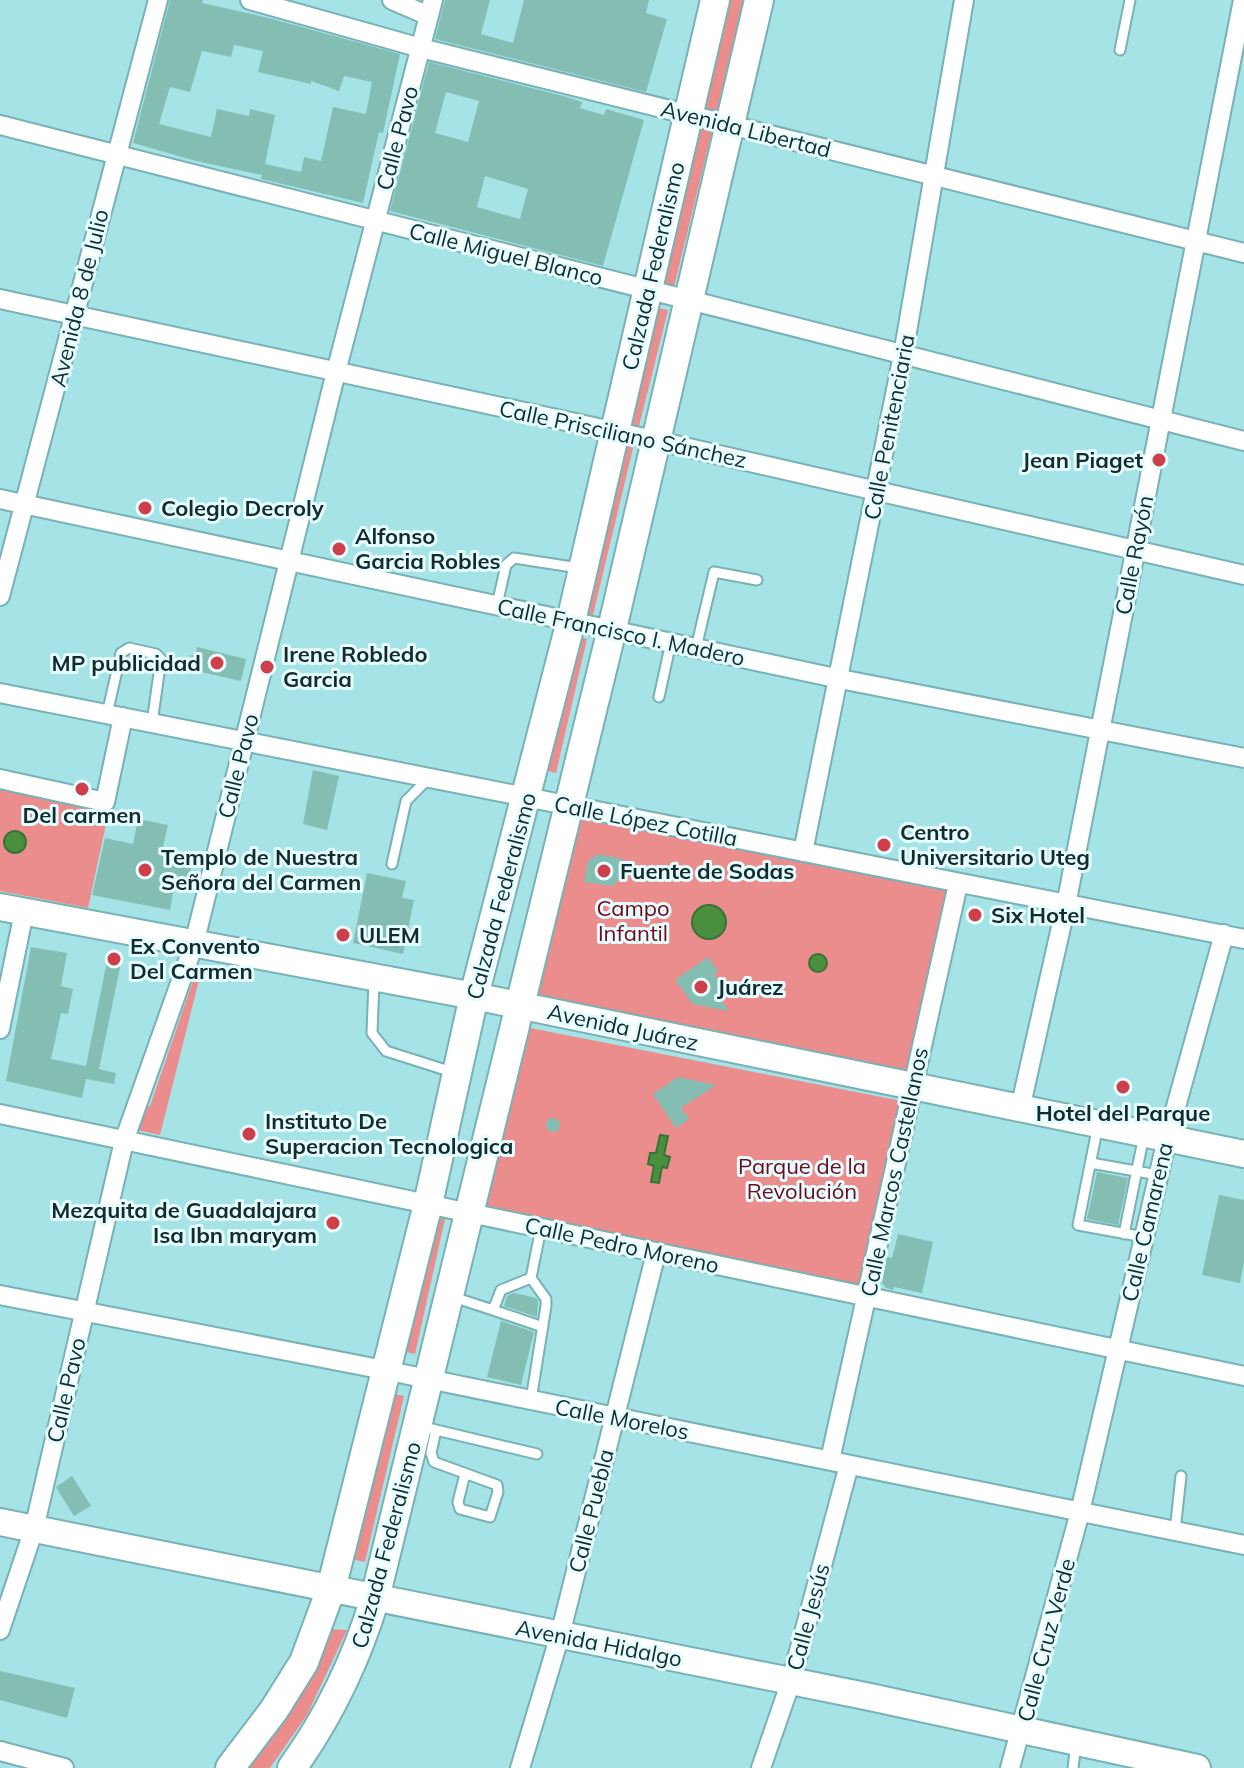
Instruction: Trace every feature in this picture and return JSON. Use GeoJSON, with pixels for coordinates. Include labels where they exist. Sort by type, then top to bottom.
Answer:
{"type":"FeatureCollection","features":[{"type":"Feature","properties":{"kind":"main road","name":"Calzada Federalismo"},"geometry":{"type":"LineString","coordinates":[[230,1768],[274,1710],[304,1662],[331,1589],[428,1204],[474,996],[571,621],[715,0]]}},
{"type":"Feature","properties":{"kind":"main road","name":"Calzada Federalismo"},"geometry":{"type":"LineString","coordinates":[[292,1768],[319,1730],[347,1680],[362,1641],[427,1428],[429,1380],[612,629],[759,0]]}},
{"type":"Feature","properties":{"kind":"main road","name":"Avenida Juárez"},"geometry":{"type":"LineString","coordinates":[[12,909],[474,996],[1244,1154]]}},
{"type":"Feature","properties":{"kind":"main road","name":"Avenida Hidalgo"},"geometry":{"type":"LineString","coordinates":[[0,1522],[1021,1730],[1074,1755],[1111,1754],[1197,1768]]}},
{"type":"Feature","properties":{"kind":"street","name":"Avenida 8 de Julio"},"geometry":{"type":"LineString","coordinates":[[0,596],[158,0]]}},
{"type":"Feature","properties":{"kind":"street","name":"Avenida Libertad"},"geometry":{"type":"LineString","coordinates":[[250,0],[421,48],[1244,253]]}},
{"type":"Feature","properties":{"kind":"street"},"geometry":{"type":"LineString","coordinates":[[392,0],[431,8]]}},
{"type":"Feature","properties":{"kind":"street","name":"Calle Penitenciaria"},"geometry":{"type":"LineString","coordinates":[[803,852],[903,355],[964,0]]}},
{"type":"Feature","properties":{"kind":"street","name":"Calle Rayón"},"geometry":{"type":"LineString","coordinates":[[1020,1109],[1066,905],[1197,241],[1238,60],[1243,0]]}},
{"type":"Feature","properties":{"kind":"street","name":"Calle Pavo"},"geometry":{"type":"LineString","coordinates":[[0,1630],[34,1529],[124,1141],[194,944],[374,220],[431,8]]}},
{"type":"Feature","properties":{"kind":"street","name":"Calle Miguel Blanco"},"geometry":{"type":"LineString","coordinates":[[0,125],[1244,441]]}},
{"type":"Feature","properties":{"kind":"street","name":"Calle Prisciliano Sánchez"},"geometry":{"type":"LineString","coordinates":[[0,299],[614,431],[1244,575]]}},
{"type":"Feature","properties":{"kind":"street","name":"Calle Francisco I. Madero"},"geometry":{"type":"LineString","coordinates":[[0,499],[840,679],[1244,758]]}},
{"type":"Feature","properties":{"kind":"street","name":"Calle López Cotilla"},"geometry":{"type":"LineString","coordinates":[[0,693],[1244,939]]}},
{"type":"Feature","properties":{"kind":"street"},"geometry":{"type":"LineString","coordinates":[[0,779],[105,802],[115,715]]}},
{"type":"Feature","properties":{"kind":"street","name":"Calle Marcos Castellanos"},"geometry":{"type":"LineString","coordinates":[[830,1460],[958,884]]}},
{"type":"Feature","properties":{"kind":"street"},"geometry":{"type":"LineString","coordinates":[[0,1029],[12,909]]}},
{"type":"Feature","properties":{"kind":"street","name":"Calle Camarena"},"geometry":{"type":"LineString","coordinates":[[1080,1512],[1158,1175],[1155,1136],[1224,934]]}},
{"type":"Feature","properties":{"kind":"street","name":"Calle Pedro Moreno"},"geometry":{"type":"LineString","coordinates":[[0,1114],[1244,1376]]}},
{"type":"Feature","properties":{"kind":"street","name":"Calle Puebla"},"geometry":{"type":"LineString","coordinates":[[520,1768],[560,1635],[656,1253]]}},
{"type":"Feature","properties":{"kind":"street","name":"Calle Morelos"},"geometry":{"type":"LineString","coordinates":[[0,1295],[1244,1545]]}},
{"type":"Feature","properties":{"kind":"street","name":"Calle Jesús"},"geometry":{"type":"LineString","coordinates":[[761,1768],[791,1681],[849,1465]]}},
{"type":"Feature","properties":{"kind":"street","name":"Calle Cruz Verde"},"geometry":{"type":"LineString","coordinates":[[1010,1768],[1080,1512]]}},
{"type":"Feature","properties":{"kind":"street"},"geometry":{"type":"LineString","coordinates":[[0,1751],[64,1768]]}},
{"type":"Feature","properties":{"kind":"lane"},"geometry":{"type":"LineString","coordinates":[[1120,50],[1130,0]]}},
{"type":"Feature","properties":{"kind":"lane"},"geometry":{"type":"LineString","coordinates":[[497,605],[506,565],[514,558],[583,569]]}},
{"type":"Feature","properties":{"kind":"lane"},"geometry":{"type":"LineString","coordinates":[[696,648],[714,572],[757,580]]}},
{"type":"Feature","properties":{"kind":"lane"},"geometry":{"type":"LineString","coordinates":[[659,697],[671,642]]}},
{"type":"Feature","properties":{"kind":"lane"},"geometry":{"type":"LineString","coordinates":[[115,715],[114,680],[121,653],[129,648],[159,655],[162,662],[152,723]]}},
{"type":"Feature","properties":{"kind":"lane"},"geometry":{"type":"LineString","coordinates":[[392,864],[406,801],[429,778]]}},
{"type":"Feature","properties":{"kind":"lane"},"geometry":{"type":"LineString","coordinates":[[374,977],[372,1033],[386,1051],[457,1073]]}},
{"type":"Feature","properties":{"kind":"lane"},"geometry":{"type":"LineString","coordinates":[[1098,1125],[1078,1225],[1144,1237]]}},
{"type":"Feature","properties":{"kind":"lane"},"geometry":{"type":"LineString","coordinates":[[1124,1234],[1137,1171],[1155,1136]]}},
{"type":"Feature","properties":{"kind":"lane"},"geometry":{"type":"LineString","coordinates":[[1091,1163],[1158,1175]]}},
{"type":"Feature","properties":{"kind":"lane"},"geometry":{"type":"LineString","coordinates":[[531,1400],[546,1299],[531,1278],[541,1228]]}},
{"type":"Feature","properties":{"kind":"lane"},"geometry":{"type":"LineString","coordinates":[[493,1310],[501,1290],[531,1278]]}},
{"type":"Feature","properties":{"kind":"lane"},"geometry":{"type":"LineString","coordinates":[[449,1296],[543,1327]]}},
{"type":"Feature","properties":{"kind":"lane"},"geometry":{"type":"LineString","coordinates":[[465,1474],[458,1502],[460,1509],[490,1517],[498,1492],[497,1485],[434,1462],[427,1428],[537,1454]]}},
{"type":"Feature","properties":{"kind":"lane"},"geometry":{"type":"LineString","coordinates":[[1175,1531],[1181,1476]]}},
{"type":"Feature","properties":{"kind":"green space"},"geometry":{"type":"Polygon","coordinates":[[[723,0],[743,0],[716,114],[696,109],[723,0]]]}},
{"type":"Feature","properties":{"kind":"green space"},"geometry":{"type":"Polygon","coordinates":[[[694,123],[713,127],[672,295],[653,290],[694,123]]]}},
{"type":"Feature","properties":{"kind":"green space"},"geometry":{"type":"Polygon","coordinates":[[[650,306],[668,310],[638,430],[620,425],[650,306]]]}},
{"type":"Feature","properties":{"kind":"green space"},"geometry":{"type":"Polygon","coordinates":[[[616,440],[634,444],[592,619],[574,615],[616,440]]]}},
{"type":"Feature","properties":{"kind":"green space"},"geometry":{"type":"Polygon","coordinates":[[[570,635],[587,639],[556,773],[537,768],[570,635]]]}},
{"type":"Feature","properties":{"kind":"green space"},"geometry":{"type":"Polygon","coordinates":[[[0,770],[112,796],[88,908],[0,891],[0,770]]]}},
{"type":"Feature","properties":{"kind":"green space","name":"Campo Infantil"},"geometry":{"type":"Polygon","coordinates":[[[569,817],[961,891],[923,1073],[527,993],[569,817]]]}},
{"type":"Feature","properties":{"kind":"green space"},"geometry":{"type":"Polygon","coordinates":[[[195,975],[200,976],[160,1135],[132,1129],[138,1112],[150,1106],[195,975]]]}},
{"type":"Feature","properties":{"kind":"green space","name":"Parque de la Revolución"},"geometry":{"type":"Polygon","coordinates":[[[520,1026],[917,1104],[878,1292],[477,1205],[520,1026]]]}},
{"type":"Feature","properties":{"kind":"green space"},"geometry":{"type":"Polygon","coordinates":[[[428,1216],[445,1219],[415,1354],[397,1350],[428,1216]]]}},
{"type":"Feature","properties":{"kind":"green space"},"geometry":{"type":"Polygon","coordinates":[[[386,1392],[404,1396],[365,1562],[347,1558],[386,1392]]]}},
{"type":"Feature","properties":{"kind":"green space"},"geometry":{"type":"Polygon","coordinates":[[[327,1629],[347,1630],[307,1715],[270,1768],[243,1768],[327,1629]]]}},
{"type":"Feature","properties":{"kind":"shaded area"},"geometry":{"type":"Polygon","coordinates":[[[11,831],[19,831],[26,842],[19,853],[11,853],[4,846],[4,838],[11,831]]]}},
{"type":"Feature","properties":{"kind":"shaded area"},"geometry":{"type":"Polygon","coordinates":[[[709,905],[721,910],[726,922],[721,934],[709,939],[697,934],[692,922],[697,910],[709,905]]]}},
{"type":"Feature","properties":{"kind":"shaded area"},"geometry":{"type":"Polygon","coordinates":[[[818,954],[827,963],[818,972],[809,963],[818,954]]]}},
{"type":"Feature","properties":{"kind":"shaded area"},"geometry":{"type":"Polygon","coordinates":[[[660,1135],[668,1136],[664,1155],[670,1157],[667,1168],[662,1167],[659,1183],[651,1182],[654,1166],[648,1164],[650,1153],[656,1153],[660,1135]]]}},
{"type":"Feature","properties":{"kind":"building"},"geometry":{"type":"Polygon","coordinates":[[[170,0],[203,0],[202,3],[400,54],[383,133],[379,132],[363,203],[261,179],[262,175],[133,143],[170,0]],[[234,45],[231,57],[202,51],[190,92],[170,87],[159,124],[211,137],[217,109],[249,116],[250,109],[275,115],[265,164],[301,172],[304,157],[321,161],[333,107],[366,114],[372,82],[344,76],[339,91],[311,81],[311,84],[258,72],[263,51],[234,45]]]}},
{"type":"Feature","properties":{"kind":"building"},"geometry":{"type":"Polygon","coordinates":[[[445,0],[490,0],[481,34],[513,43],[524,0],[649,0],[646,13],[667,19],[646,92],[435,39],[445,0]]]}},
{"type":"Feature","properties":{"kind":"building"},"geometry":{"type":"Polygon","coordinates":[[[429,62],[567,97],[582,102],[580,108],[604,115],[606,109],[644,120],[603,266],[390,211],[429,62]],[[446,92],[435,133],[468,142],[479,101],[446,92]],[[485,176],[477,207],[520,219],[528,189],[485,176]]]}},
{"type":"Feature","properties":{"kind":"building","name":"MP publicidad"},"geometry":{"type":"Polygon","coordinates":[[[197,647],[246,659],[241,681],[188,669],[191,655],[195,656],[197,647]]]}},
{"type":"Feature","properties":{"kind":"building"},"geometry":{"type":"Polygon","coordinates":[[[313,770],[339,776],[327,830],[303,824],[313,770]]]}},
{"type":"Feature","properties":{"kind":"building","name":"Templo de Nuestra Señora del Carmen"},"geometry":{"type":"Polygon","coordinates":[[[138,819],[168,825],[161,856],[192,862],[187,889],[174,887],[170,910],[92,895],[105,838],[133,844],[138,819]]]}},
{"type":"Feature","properties":{"kind":"building","name":"Fuente de Sodas"},"geometry":{"type":"Polygon","coordinates":[[[598,854],[623,859],[619,880],[612,886],[584,882],[588,861],[598,854]]]}},
{"type":"Feature","properties":{"kind":"building"},"geometry":{"type":"Polygon","coordinates":[[[367,873],[406,881],[402,898],[414,900],[403,954],[353,943],[367,873]]]}},
{"type":"Feature","properties":{"kind":"building"},"geometry":{"type":"Polygon","coordinates":[[[31,947],[67,953],[61,986],[73,989],[68,1014],[61,1013],[51,1059],[86,1066],[107,961],[121,963],[99,1069],[116,1073],[114,1084],[86,1079],[82,1098],[6,1081],[31,947]]]}},
{"type":"Feature","properties":{"kind":"building","name":"Juárez"},"geometry":{"type":"Polygon","coordinates":[[[708,957],[718,971],[714,974],[727,993],[720,998],[729,1011],[693,1004],[675,980],[708,957]]]}},
{"type":"Feature","properties":{"kind":"building"},"geometry":{"type":"Polygon","coordinates":[[[678,1077],[716,1085],[681,1108],[689,1119],[676,1128],[653,1094],[678,1077]]]}},
{"type":"Feature","properties":{"kind":"building"},"geometry":{"type":"Polygon","coordinates":[[[553,1118],[560,1125],[553,1132],[546,1125],[553,1118]]]}},
{"type":"Feature","properties":{"kind":"building"},"geometry":{"type":"Polygon","coordinates":[[[1097,1172],[1128,1178],[1118,1225],[1087,1219],[1097,1172]]]}},
{"type":"Feature","properties":{"kind":"building"},"geometry":{"type":"Polygon","coordinates":[[[1219,1195],[1244,1200],[1244,1261],[1240,1283],[1202,1275],[1219,1195]]]}},
{"type":"Feature","properties":{"kind":"building"},"geometry":{"type":"Polygon","coordinates":[[[898,1234],[933,1242],[922,1293],[894,1287],[893,1290],[882,1283],[887,1257],[892,1258],[898,1234]]]}},
{"type":"Feature","properties":{"kind":"building"},"geometry":{"type":"Polygon","coordinates":[[[514,1293],[536,1298],[537,1317],[504,1306],[507,1296],[514,1293]]]}},
{"type":"Feature","properties":{"kind":"building"},"geometry":{"type":"Polygon","coordinates":[[[501,1321],[534,1332],[521,1385],[487,1377],[501,1321]]]}},
{"type":"Feature","properties":{"kind":"building"},"geometry":{"type":"Polygon","coordinates":[[[72,1476],[91,1506],[74,1516],[56,1487],[72,1476]]]}},
{"type":"Feature","properties":{"kind":"building"},"geometry":{"type":"Polygon","coordinates":[[[0,1671],[75,1688],[67,1718],[0,1700],[0,1671]]]}},
{"type":"Feature","properties":{"kind":"place","name":"Jean Piaget"},"geometry":{"type":"Point","coordinates":[1159,460]}},
{"type":"Feature","properties":{"kind":"place","name":"Colegio Decroly"},"geometry":{"type":"Point","coordinates":[145,508]}},
{"type":"Feature","properties":{"kind":"place","name":"Alfonso Garcia Robles"},"geometry":{"type":"Point","coordinates":[339,549]}},
{"type":"Feature","properties":{"kind":"place","name":"MP publicidad"},"geometry":{"type":"Point","coordinates":[217,663]}},
{"type":"Feature","properties":{"kind":"place","name":"Irene Robledo Garcia"},"geometry":{"type":"Point","coordinates":[267,667]}},
{"type":"Feature","properties":{"kind":"place","name":"Del carmen"},"geometry":{"type":"Point","coordinates":[82,789]}},
{"type":"Feature","properties":{"kind":"place","name":"Centro Universitario Uteg"},"geometry":{"type":"Point","coordinates":[884,845]}},
{"type":"Feature","properties":{"kind":"place","name":"Templo de Nuestra Señora del Carmen"},"geometry":{"type":"Point","coordinates":[145,870]}},
{"type":"Feature","properties":{"kind":"place","name":"Fuente de Sodas"},"geometry":{"type":"Point","coordinates":[604,871]}},
{"type":"Feature","properties":{"kind":"place","name":"Six Hotel"},"geometry":{"type":"Point","coordinates":[975,915]}},
{"type":"Feature","properties":{"kind":"place","name":"ULEM"},"geometry":{"type":"Point","coordinates":[343,935]}},
{"type":"Feature","properties":{"kind":"place","name":"Ex Convento Del Carmen"},"geometry":{"type":"Point","coordinates":[114,959]}},
{"type":"Feature","properties":{"kind":"place","name":"Juárez"},"geometry":{"type":"Point","coordinates":[701,987]}},
{"type":"Feature","properties":{"kind":"place","name":"Hotel del Parque"},"geometry":{"type":"Point","coordinates":[1123,1087]}},
{"type":"Feature","properties":{"kind":"place","name":"Instituto De Superacion Tecnologica"},"geometry":{"type":"Point","coordinates":[249,1134]}},
{"type":"Feature","properties":{"kind":"place","name":"Mezquita de Guadalajara Isa Ibn maryam"},"geometry":{"type":"Point","coordinates":[333,1223]}}]}
